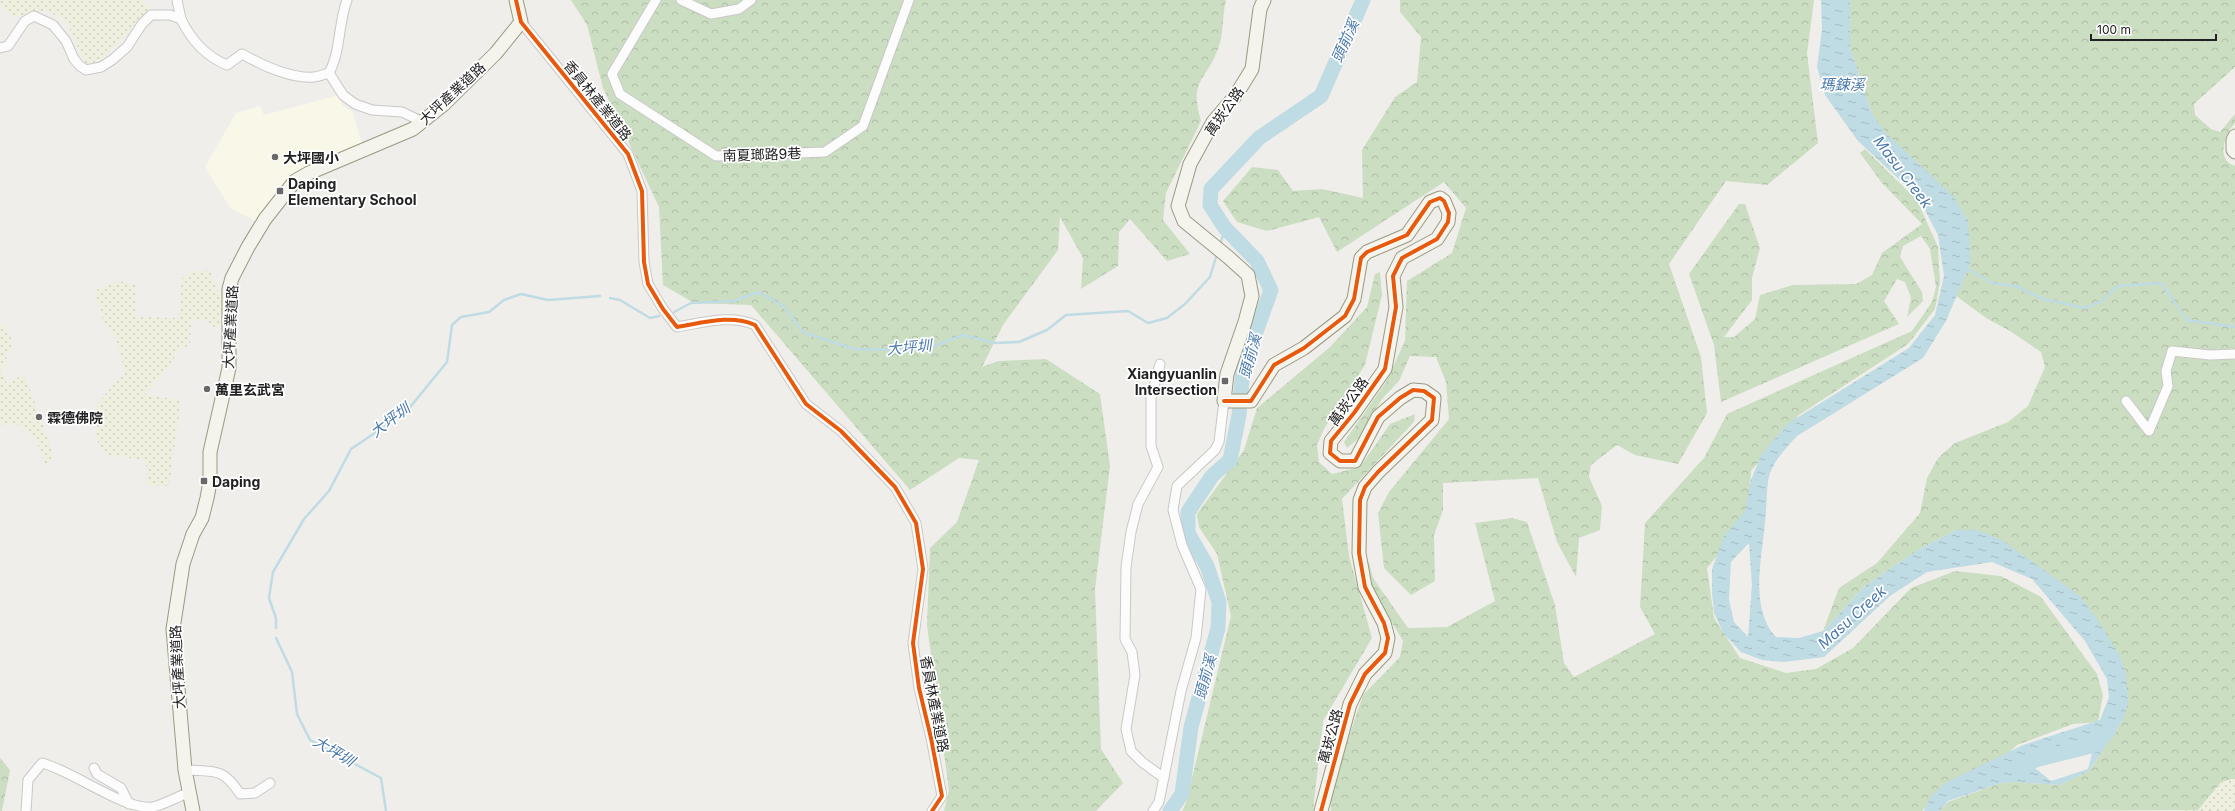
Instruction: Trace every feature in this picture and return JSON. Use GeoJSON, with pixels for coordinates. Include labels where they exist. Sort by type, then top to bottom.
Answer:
{"type":"FeatureCollection","features":[{"type":"Feature","properties":{"kind":"street"},"geometry":{"type":"LineString","coordinates":[[177,0],[181,19],[190,38],[211,56],[227,66],[242,54],[258,62],[291,74],[314,77],[329,72],[335,62],[341,16],[347,0]]}},
{"type":"Feature","properties":{"kind":"street"},"geometry":{"type":"LineString","coordinates":[[516,0],[521,22]]}},
{"type":"Feature","properties":{"kind":"street","name":"南夏瑯路9巷"},"geometry":{"type":"LineString","coordinates":[[656,0],[612,74],[614,84],[620,94],[716,156],[824,152],[862,126],[909,0]]}},
{"type":"Feature","properties":{"kind":"street"},"geometry":{"type":"LineString","coordinates":[[681,0],[711,14],[739,9],[751,0]]}},
{"type":"Feature","properties":{"kind":"street","name":"萬崁公路"},"geometry":{"type":"LineString","coordinates":[[1264,0],[1260,9],[1252,69],[1236,96],[1213,122],[1190,164],[1178,206],[1184,221],[1248,275],[1252,296],[1246,322],[1227,374],[1224,401],[1251,402],[1274,366],[1304,348],[1345,316],[1354,299],[1361,258],[1367,252],[1407,235],[1430,202],[1440,198],[1444,201],[1449,213],[1448,222],[1437,239],[1402,258],[1393,276],[1396,307],[1385,368],[1354,413],[1331,441],[1330,453],[1340,461],[1354,460],[1378,417],[1400,398],[1413,390],[1424,391],[1434,398],[1432,420],[1374,477],[1365,487],[1360,500],[1359,553],[1365,587],[1384,624],[1388,638],[1385,653],[1365,674],[1350,704],[1321,811]]}},
{"type":"Feature","properties":{"kind":"street"},"geometry":{"type":"LineString","coordinates":[[0,48],[8,46],[25,21],[34,16],[53,24],[66,41],[74,59],[86,70],[101,67],[112,60],[127,47],[142,24],[151,15],[170,15],[181,19]]}},
{"type":"Feature","properties":{"kind":"street","name":"大坪產業道路"},"geometry":{"type":"LineString","coordinates":[[193,811],[188,793],[185,770],[173,629],[183,564],[193,534],[202,518],[210,482],[210,452],[229,368],[229,301],[232,278],[265,219],[295,182],[309,173],[413,129],[443,104],[496,53],[521,22]]}},
{"type":"Feature","properties":{"kind":"street","name":"香員林產業道路"},"geometry":{"type":"LineString","coordinates":[[521,22],[628,154],[642,191],[644,262],[648,284],[663,309],[677,327],[730,319],[742,319],[755,325],[806,404],[841,431],[895,487],[916,523],[923,569],[913,643],[919,688],[931,738],[942,796],[932,811]]}},
{"type":"Feature","properties":{"kind":"street"},"geometry":{"type":"LineString","coordinates":[[329,72],[343,95],[355,104],[372,110],[402,112],[421,121]]}},
{"type":"Feature","properties":{"kind":"street"},"geometry":{"type":"LineString","coordinates":[[2235,136],[2233,140],[2233,150],[2235,152]]}},
{"type":"Feature","properties":{"kind":"street"},"geometry":{"type":"LineString","coordinates":[[2126,401],[2149,432],[2168,386],[2166,371],[2172,351],[2210,355],[2235,354]]}},
{"type":"Feature","properties":{"kind":"street"},"geometry":{"type":"LineString","coordinates":[[1160,364],[1151,398],[1151,446],[1158,466],[1138,504],[1131,532],[1124,594],[1125,639],[1132,652],[1135,675],[1126,729],[1131,751],[1142,762],[1164,778]]}},
{"type":"Feature","properties":{"kind":"street"},"geometry":{"type":"LineString","coordinates":[[1153,811],[1159,802],[1181,691],[1196,638],[1201,589],[1182,545],[1173,510],[1177,486],[1215,450],[1220,442],[1224,401]]}},
{"type":"Feature","properties":{"kind":"street"},"geometry":{"type":"LineString","coordinates":[[26,811],[28,780],[42,763],[58,767],[129,804],[152,807],[188,793]]}},
{"type":"Feature","properties":{"kind":"street"},"geometry":{"type":"LineString","coordinates":[[94,768],[97,774],[121,788],[129,804]]}},
{"type":"Feature","properties":{"kind":"street"},"geometry":{"type":"LineString","coordinates":[[185,770],[222,773],[232,781],[240,794],[255,793],[270,783]]}},
{"type":"Feature","properties":{"kind":"shaded area","name":"大坪國小"},"geometry":{"type":"Polygon","coordinates":[[[339,95],[342,105],[353,112],[363,148],[304,171],[260,223],[230,208],[205,167],[236,113],[260,106],[264,115],[339,95]]]}},
{"type":"Feature","properties":{"kind":"green space"},"geometry":{"type":"Polygon","coordinates":[[[0,0],[141,0],[151,10],[104,58],[92,64],[86,65],[66,21],[46,10],[33,15],[16,16],[5,12],[0,0]]]}},
{"type":"Feature","properties":{"kind":"green space"},"geometry":{"type":"Polygon","coordinates":[[[571,0],[1226,0],[1220,43],[1213,60],[1200,82],[1198,89],[1197,97],[1201,121],[1166,193],[1163,220],[1190,254],[1167,261],[1130,219],[1119,232],[1118,266],[1081,289],[1083,258],[1060,217],[1058,250],[1003,325],[982,367],[998,361],[1046,359],[1100,394],[1110,466],[1095,589],[1101,749],[1123,783],[1096,811],[944,811],[949,791],[927,625],[930,548],[957,522],[979,460],[959,458],[910,490],[751,305],[694,303],[663,285],[659,207],[603,88],[587,25],[571,0]]]}},
{"type":"Feature","properties":{"kind":"green space"},"geometry":{"type":"Polygon","coordinates":[[[1400,0],[1814,0],[1807,53],[1818,143],[1767,185],[1726,181],[1669,264],[1701,357],[1707,413],[1678,464],[1635,455],[1617,445],[1591,465],[1589,477],[1602,506],[1600,530],[1579,538],[1576,577],[1557,542],[1538,478],[1443,483],[1443,510],[1434,535],[1435,581],[1411,595],[1384,568],[1378,513],[1389,492],[1449,419],[1446,382],[1436,357],[1410,356],[1399,381],[1382,399],[1358,439],[1347,448],[1344,442],[1386,382],[1405,341],[1407,281],[1452,253],[1466,208],[1444,182],[1337,252],[1319,217],[1267,231],[1237,222],[1223,201],[1252,167],[1278,170],[1293,191],[1322,189],[1363,198],[1362,150],[1395,97],[1417,82],[1421,37],[1400,12],[1400,0]]]}},
{"type":"Feature","properties":{"kind":"green space"},"geometry":{"type":"Polygon","coordinates":[[[1850,0],[2235,0],[2235,67],[2194,104],[2195,115],[2211,129],[2220,132],[2235,114],[2235,123],[2231,127],[2225,139],[2224,152],[2225,158],[2229,163],[2235,166],[2235,778],[2221,782],[2198,810],[1940,811],[1948,802],[2001,783],[2015,782],[2060,785],[2089,771],[2123,720],[2080,596],[1956,530],[1918,550],[1866,585],[1823,631],[1839,588],[1877,563],[1920,513],[1927,478],[1938,458],[1955,443],[2008,422],[2028,406],[2045,367],[2041,352],[2010,331],[1986,318],[1956,296],[1971,262],[1872,114],[1850,47],[1850,0]]]}},
{"type":"Feature","properties":{"kind":"green space"},"geometry":{"type":"Polygon","coordinates":[[[1865,149],[1917,200],[1938,247],[1940,282],[1935,309],[1908,344],[1799,415],[1751,471],[1748,519],[1707,568],[1714,618],[1740,658],[1786,673],[1816,669],[1853,648],[1911,588],[1955,571],[2001,576],[2041,597],[2097,674],[2103,695],[2098,722],[2073,724],[2017,745],[1980,780],[1937,796],[1922,811],[1331,811],[1330,793],[1363,695],[1400,657],[1403,641],[1370,586],[1366,561],[1369,563],[1373,578],[1408,628],[1447,627],[1495,601],[1475,523],[1512,518],[1527,522],[1555,605],[1564,663],[1574,677],[1655,634],[1640,607],[1645,523],[1704,458],[1727,414],[1912,331],[1932,302],[1936,287],[1930,249],[1921,236],[1903,246],[1900,257],[1922,292],[1923,301],[1907,317],[1911,298],[1905,282],[1897,279],[1884,301],[1899,324],[1721,402],[1714,345],[1689,274],[1739,204],[1745,204],[1760,248],[1752,278],[1752,300],[1724,337],[1734,337],[1755,319],[1760,295],[1793,285],[1856,284],[1872,275],[1882,253],[1922,224],[1882,183],[1860,153],[1865,149]]]}},
{"type":"Feature","properties":{"kind":"green space"},"geometry":{"type":"Polygon","coordinates":[[[210,270],[216,288],[223,297],[221,326],[209,327],[209,319],[191,320],[190,344],[176,352],[172,364],[145,395],[181,400],[169,486],[147,485],[146,460],[105,455],[97,440],[96,405],[125,372],[116,340],[103,320],[94,291],[118,281],[136,284],[136,317],[178,318],[182,278],[191,272],[210,270]]]}},
{"type":"Feature","properties":{"kind":"green space"},"geometry":{"type":"Polygon","coordinates":[[[1380,272],[1382,295],[1365,365],[1324,429],[1317,445],[1319,462],[1332,474],[1360,467],[1390,424],[1415,414],[1414,422],[1342,499],[1349,556],[1372,638],[1323,721],[1313,811],[1182,811],[1186,803],[1231,616],[1217,554],[1199,527],[1197,514],[1244,450],[1257,408],[1330,347],[1367,307],[1375,274],[1380,272]]]}},
{"type":"Feature","properties":{"kind":"green space"},"geometry":{"type":"Polygon","coordinates":[[[0,322],[5,326],[16,348],[5,354],[8,363],[1,370],[7,384],[24,374],[51,446],[53,460],[45,465],[36,440],[21,426],[6,424],[0,426],[0,322]]]}},
{"type":"Feature","properties":{"kind":"green space"},"geometry":{"type":"Polygon","coordinates":[[[0,758],[10,770],[2,811],[0,811],[0,758]]]}},
{"type":"Feature","properties":{"kind":"green space"},"geometry":{"type":"Polygon","coordinates":[[[2230,778],[2235,778],[2235,811],[2184,811],[2204,804],[2221,782],[2230,778]]]}},
{"type":"Feature","properties":{"kind":"water","name":"瑪鋉溪"},"geometry":{"type":"Polygon","coordinates":[[[1821,0],[1850,0],[1850,47],[1872,114],[1886,133],[1953,196],[1968,221],[1971,262],[1946,321],[1923,358],[1797,436],[1781,454],[1771,470],[1768,481],[1759,582],[1762,612],[1776,637],[1799,638],[1823,631],[1866,585],[1918,550],[1956,530],[1976,530],[2002,540],[2080,596],[2099,622],[2120,656],[2126,674],[2128,704],[2123,720],[2089,771],[2060,785],[2015,782],[2001,783],[1948,801],[1940,811],[1924,811],[1931,796],[1945,783],[2023,745],[2100,720],[2109,697],[2107,679],[2085,641],[2032,579],[1992,562],[1927,572],[1890,596],[1824,657],[1784,662],[1762,660],[1741,652],[1724,634],[1714,613],[1712,569],[1724,536],[1745,511],[1751,480],[1761,455],[1787,424],[1909,348],[1935,315],[1944,276],[1938,235],[1918,197],[1858,141],[1825,95],[1817,67],[1822,29],[1821,0]],[[1749,543],[1731,562],[1729,600],[1734,622],[1748,637],[1752,585],[1749,543]],[[2096,738],[2059,747],[2031,765],[2051,781],[2088,769],[2096,738]]]}},
{"type":"Feature","properties":{"kind":"waterway","name":"頭前溪"},"geometry":{"type":"LineString","coordinates":[[1170,811],[1182,794],[1191,727],[1218,628],[1219,602],[1207,566],[1188,533],[1188,512],[1212,476],[1230,460],[1239,415],[1243,368],[1271,290],[1257,261],[1225,228],[1210,205],[1211,189],[1259,138],[1321,96],[1363,0]]}},
{"type":"Feature","properties":{"kind":"waterway","name":"大坪圳"},"geometry":{"type":"LineString","coordinates":[[1221,242],[1225,228]]}},
{"type":"Feature","properties":{"kind":"waterway","name":"大坪圳"},"geometry":{"type":"LineString","coordinates":[[674,312],[691,303],[734,301],[759,292],[784,307],[803,332],[854,349],[910,350],[932,347],[963,335],[995,343],[1019,342],[1047,330],[1066,315],[1128,311],[1148,323],[1167,318],[1185,304],[1210,277],[1216,257]]}},
{"type":"Feature","properties":{"kind":"waterway"},"geometry":{"type":"LineString","coordinates":[[1966,268],[1992,283],[2015,286],[2043,299],[2085,308],[2102,301],[2117,286],[2161,283],[2187,320],[2235,327]]}},
{"type":"Feature","properties":{"kind":"waterway","name":"大坪圳"},"geometry":{"type":"LineString","coordinates":[[276,628],[276,618],[269,598],[273,572],[304,519],[329,491],[351,449],[406,412],[447,362],[452,325],[461,317],[489,312],[504,300],[521,294],[548,300],[600,296]]}},
{"type":"Feature","properties":{"kind":"waterway","name":"大坪圳"},"geometry":{"type":"LineString","coordinates":[[610,298],[620,300],[650,318],[659,316]]}},
{"type":"Feature","properties":{"kind":"waterway","name":"大坪圳"},"geometry":{"type":"LineString","coordinates":[[276,638],[292,672],[297,714],[310,740],[381,778],[386,811]]}},
{"type":"Feature","properties":{"kind":"waterway","name":"Masu Creek"},"geometry":{"type":"LineString","coordinates":[[2022,765],[2039,759],[2095,745],[2109,731]]}},
{"type":"Feature","properties":{"kind":"cycle path"},"geometry":{"type":"LineString","coordinates":[[516,0],[521,22],[628,154],[642,191],[644,262],[648,284],[663,309],[677,327],[716,320],[736,320],[755,325],[806,404],[841,431],[895,487],[916,523],[923,569],[913,643],[919,688],[931,738],[942,796],[932,811]]}},
{"type":"Feature","properties":{"kind":"cycle path"},"geometry":{"type":"LineString","coordinates":[[1224,401],[1251,401],[1274,365],[1304,348],[1345,316],[1354,299],[1361,258],[1367,252],[1407,235],[1430,202],[1440,198],[1444,201],[1449,213],[1448,222],[1437,239],[1402,258],[1393,276],[1396,307],[1385,369],[1354,413],[1331,441],[1330,453],[1340,461],[1355,461],[1378,417],[1400,398],[1413,390],[1424,391],[1434,398],[1432,420],[1378,472],[1365,487],[1360,500],[1359,553],[1365,587],[1384,623],[1388,638],[1385,653],[1365,674],[1350,704],[1321,811]]}},
{"type":"Feature","properties":{"kind":"place","name":"大坪國小"},"geometry":{"type":"Point","coordinates":[275,157]}},
{"type":"Feature","properties":{"kind":"place","name":"Daping Elementary School"},"geometry":{"type":"Point","coordinates":[280,191]}},
{"type":"Feature","properties":{"kind":"place","name":"Xiangyuanlin Intersection"},"geometry":{"type":"Point","coordinates":[1225,381]}},
{"type":"Feature","properties":{"kind":"place","name":"萬里玄武宮"},"geometry":{"type":"Point","coordinates":[207,389]}},
{"type":"Feature","properties":{"kind":"place","name":"霖德佛院"},"geometry":{"type":"Point","coordinates":[39,417]}},
{"type":"Feature","properties":{"kind":"place","name":"Daping"},"geometry":{"type":"Point","coordinates":[204,481]}}]}
